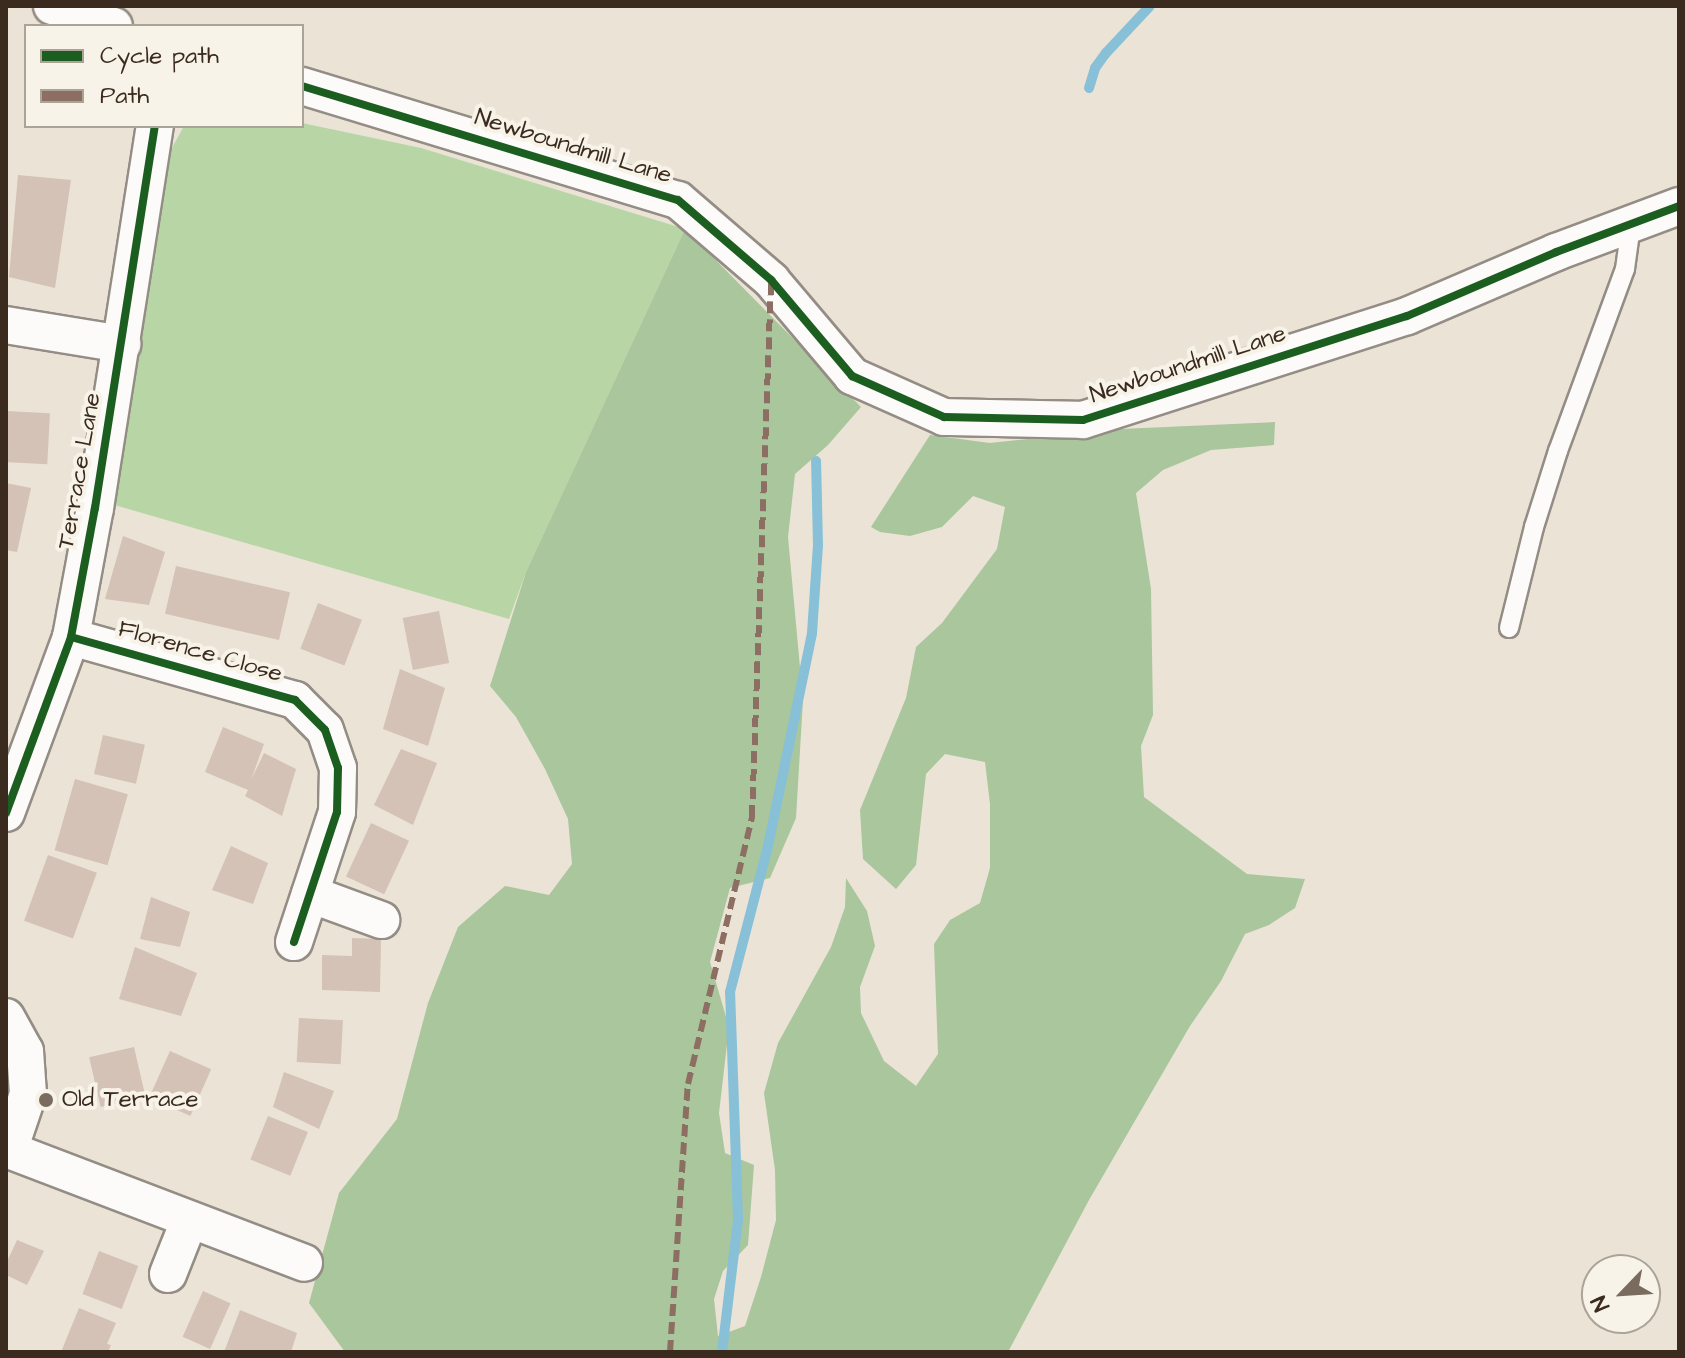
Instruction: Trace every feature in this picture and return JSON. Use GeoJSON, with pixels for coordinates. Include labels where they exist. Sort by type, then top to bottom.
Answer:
{"type":"FeatureCollection","features":[{"type":"Feature","properties":{"kind":"street"},"geometry":{"type":"LineString","coordinates":[[52,6],[108,24]]}},
{"type":"Feature","properties":{"kind":"street","name":"Newboundmill Lane"},"geometry":{"type":"LineString","coordinates":[[304,87],[678,200],[771,280],[852,376],[944,417],[1083,420],[1407,316],[1679,206]]}},
{"type":"Feature","properties":{"kind":"street","name":"Terrace Lane"},"geometry":{"type":"LineString","coordinates":[[6,813],[71,637],[122,344],[155,128]]}},
{"type":"Feature","properties":{"kind":"street"},"geometry":{"type":"LineString","coordinates":[[6,325],[122,344]]}},
{"type":"Feature","properties":{"kind":"street","name":"Florence Close"},"geometry":{"type":"LineString","coordinates":[[71,637],[295,700],[325,730],[338,768],[337,812],[294,942]]}},
{"type":"Feature","properties":{"kind":"street"},"geometry":{"type":"LineString","coordinates":[[310,894],[381,920]]}},
{"type":"Feature","properties":{"kind":"street"},"geometry":{"type":"LineString","coordinates":[[6,1017],[25,1051],[28,1094],[8,1150],[304,1263]]}},
{"type":"Feature","properties":{"kind":"street"},"geometry":{"type":"LineString","coordinates":[[168,1274],[189,1221]]}},
{"type":"Feature","properties":{"kind":"lane"},"geometry":{"type":"LineString","coordinates":[[1509,628],[1534,527],[1558,451],[1625,269],[1631,225]]}},
{"type":"Feature","properties":{"kind":"green space"},"geometry":{"type":"Polygon","coordinates":[[[304,123],[421,148],[685,229],[526,572],[509,619],[111,504],[163,164],[183,128],[304,128],[304,123]]]}},
{"type":"Feature","properties":{"kind":"green space"},"geometry":{"type":"Polygon","coordinates":[[[685,229],[861,407],[828,445],[795,474],[788,537],[803,700],[796,818],[770,878],[730,888],[710,962],[729,1027],[719,1113],[725,1153],[754,1165],[748,1245],[723,1271],[714,1299],[718,1336],[745,1326],[761,1277],[776,1220],[775,1170],[764,1093],[778,1043],[831,947],[845,907],[846,878],[867,911],[875,946],[860,987],[861,1013],[884,1061],[916,1086],[938,1054],[934,944],[950,920],[980,903],[990,868],[990,804],[985,762],[945,754],[926,774],[916,865],[896,889],[863,859],[860,810],[906,698],[916,647],[942,623],[997,549],[1005,507],[973,496],[942,527],[910,536],[880,532],[871,527],[930,435],[990,443],[1121,429],[1275,422],[1274,445],[1211,450],[1163,470],[1136,493],[1151,589],[1153,715],[1141,746],[1144,797],[1247,874],[1305,879],[1295,908],[1269,925],[1245,934],[1221,981],[1190,1026],[1089,1200],[1008,1352],[345,1352],[309,1303],[339,1193],[397,1119],[428,1003],[458,927],[505,886],[549,895],[572,864],[568,819],[545,769],[516,717],[490,686],[526,572],[685,229]]]}},
{"type":"Feature","properties":{"kind":"building"},"geometry":{"type":"Polygon","coordinates":[[[18,175],[71,180],[55,288],[9,277],[18,175]]]}},
{"type":"Feature","properties":{"kind":"building"},"geometry":{"type":"Polygon","coordinates":[[[6,411],[50,413],[47,464],[6,462],[6,411]]]}},
{"type":"Feature","properties":{"kind":"building"},"geometry":{"type":"Polygon","coordinates":[[[6,483],[31,488],[17,552],[6,550],[6,483]]]}},
{"type":"Feature","properties":{"kind":"building"},"geometry":{"type":"Polygon","coordinates":[[[123,536],[165,552],[149,605],[105,599],[123,536]]]}},
{"type":"Feature","properties":{"kind":"building"},"geometry":{"type":"Polygon","coordinates":[[[176,566],[290,592],[279,640],[165,614],[176,566]]]}},
{"type":"Feature","properties":{"kind":"building"},"geometry":{"type":"Polygon","coordinates":[[[318,603],[362,620],[344,666],[300,649],[318,603]]]}},
{"type":"Feature","properties":{"kind":"building"},"geometry":{"type":"Polygon","coordinates":[[[439,611],[449,663],[413,670],[403,618],[439,611]]]}},
{"type":"Feature","properties":{"kind":"building"},"geometry":{"type":"Polygon","coordinates":[[[400,669],[445,688],[428,746],[383,729],[400,669]]]}},
{"type":"Feature","properties":{"kind":"building"},"geometry":{"type":"Polygon","coordinates":[[[223,727],[264,744],[251,780],[264,753],[296,769],[282,816],[245,796],[248,790],[205,772],[223,727]]]}},
{"type":"Feature","properties":{"kind":"building"},"geometry":{"type":"Polygon","coordinates":[[[103,735],[145,745],[136,784],[94,774],[103,735]]]}},
{"type":"Feature","properties":{"kind":"building"},"geometry":{"type":"Polygon","coordinates":[[[401,749],[437,763],[413,825],[374,805],[401,749]]]}},
{"type":"Feature","properties":{"kind":"building"},"geometry":{"type":"Polygon","coordinates":[[[75,779],[128,794],[107,865],[55,850],[75,779]]]}},
{"type":"Feature","properties":{"kind":"building"},"geometry":{"type":"Polygon","coordinates":[[[371,823],[409,841],[384,894],[346,876],[371,823]]]}},
{"type":"Feature","properties":{"kind":"building"},"geometry":{"type":"Polygon","coordinates":[[[231,846],[268,863],[253,904],[212,890],[231,846]]]}},
{"type":"Feature","properties":{"kind":"building"},"geometry":{"type":"Polygon","coordinates":[[[48,855],[97,873],[73,939],[24,921],[48,855]]]}},
{"type":"Feature","properties":{"kind":"building"},"geometry":{"type":"Polygon","coordinates":[[[151,897],[190,912],[180,947],[140,939],[151,897]]]}},
{"type":"Feature","properties":{"kind":"building"},"geometry":{"type":"Polygon","coordinates":[[[352,938],[381,939],[380,992],[322,990],[322,955],[352,956],[352,938]]]}},
{"type":"Feature","properties":{"kind":"building"},"geometry":{"type":"Polygon","coordinates":[[[135,947],[197,973],[181,1016],[119,999],[135,947]]]}},
{"type":"Feature","properties":{"kind":"building"},"geometry":{"type":"Polygon","coordinates":[[[299,1018],[343,1020],[341,1064],[297,1062],[299,1018]]]}},
{"type":"Feature","properties":{"kind":"building"},"geometry":{"type":"Polygon","coordinates":[[[134,1047],[145,1097],[101,1107],[89,1057],[134,1047]]]}},
{"type":"Feature","properties":{"kind":"building"},"geometry":{"type":"Polygon","coordinates":[[[170,1051],[211,1069],[190,1116],[149,1098],[170,1051]]]}},
{"type":"Feature","properties":{"kind":"building"},"geometry":{"type":"Polygon","coordinates":[[[284,1072],[334,1091],[319,1129],[273,1107],[284,1072]]]}},
{"type":"Feature","properties":{"kind":"building"},"geometry":{"type":"Polygon","coordinates":[[[268,1116],[308,1132],[290,1176],[250,1160],[268,1116]]]}},
{"type":"Feature","properties":{"kind":"building"},"geometry":{"type":"Polygon","coordinates":[[[17,1240],[44,1251],[27,1285],[6,1275],[6,1264],[17,1240]]]}},
{"type":"Feature","properties":{"kind":"building"},"geometry":{"type":"Polygon","coordinates":[[[99,1251],[138,1266],[122,1309],[83,1294],[99,1251]]]}},
{"type":"Feature","properties":{"kind":"building"},"geometry":{"type":"Polygon","coordinates":[[[203,1291],[230,1303],[210,1349],[183,1337],[203,1291]]]}},
{"type":"Feature","properties":{"kind":"building"},"geometry":{"type":"Polygon","coordinates":[[[79,1308],[116,1323],[107,1344],[111,1345],[108,1352],[61,1352],[79,1308]]]}},
{"type":"Feature","properties":{"kind":"building"},"geometry":{"type":"Polygon","coordinates":[[[240,1310],[297,1333],[291,1352],[224,1352],[240,1310]]]}},
{"type":"Feature","properties":{"kind":"waterway"},"geometry":{"type":"LineString","coordinates":[[1089,88],[1095,68],[1106,53],[1150,6]]}},
{"type":"Feature","properties":{"kind":"waterway"},"geometry":{"type":"LineString","coordinates":[[722,1352],[738,1219],[730,992],[768,846],[812,633],[818,546],[816,461]]}},
{"type":"Feature","properties":{"kind":"marked path"},"geometry":{"type":"LineString","coordinates":[[670,1352],[688,1084],[752,817],[771,281]]}},
{"type":"Feature","properties":{"kind":"cycle path"},"geometry":{"type":"LineString","coordinates":[[304,87],[678,200],[771,280],[852,376],[944,417],[1083,420],[1407,316],[1556,252],[1679,206]]}},
{"type":"Feature","properties":{"kind":"cycle path"},"geometry":{"type":"LineString","coordinates":[[6,813],[71,637],[95,508],[155,128]]}},
{"type":"Feature","properties":{"kind":"cycle path"},"geometry":{"type":"LineString","coordinates":[[71,637],[295,700],[325,730],[338,768],[337,812],[294,942]]}},
{"type":"Feature","properties":{"kind":"place","name":"Old Terrace"},"geometry":{"type":"Point","coordinates":[46,1100]}}]}
